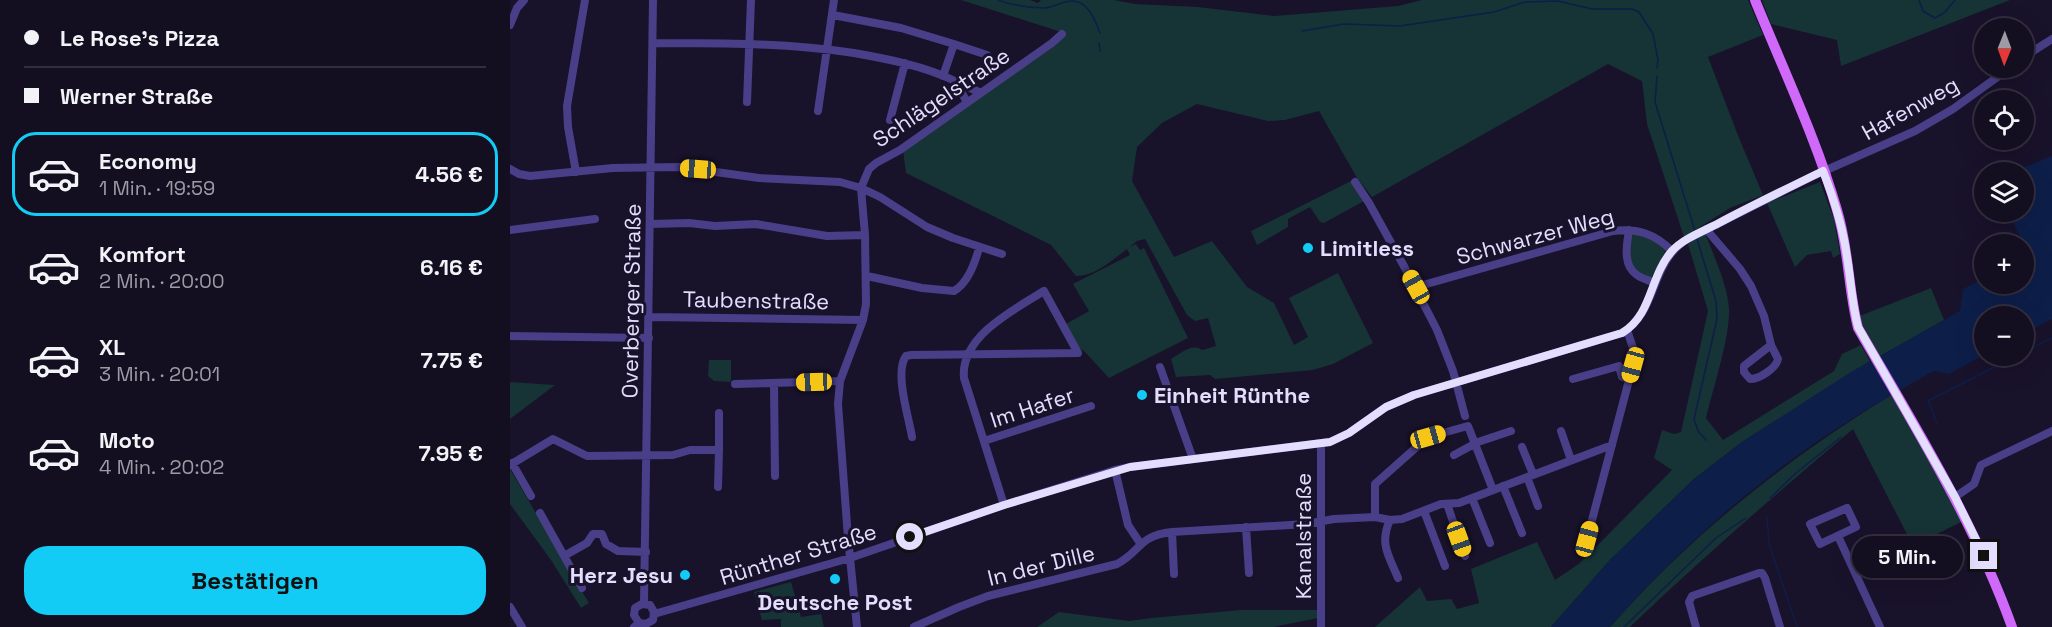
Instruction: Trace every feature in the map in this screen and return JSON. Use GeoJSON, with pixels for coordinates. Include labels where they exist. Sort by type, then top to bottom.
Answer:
{"type":"FeatureCollection","features":[{"type":"Feature","properties":{"kind":"main road"},"geometry":{"type":"LineString","coordinates":[[1755,0],[1823,171],[1842,231],[1848,259],[1852,303],[1858,327],[1955,497],[1989,565],[2012,627]]}},
{"type":"Feature","properties":{"kind":"street"},"geometry":{"type":"LineString","coordinates":[[510,25],[513,15],[524,0]]}},
{"type":"Feature","properties":{"kind":"street"},"geometry":{"type":"LineString","coordinates":[[576,172],[568,127],[567,106],[585,0]]}},
{"type":"Feature","properties":{"kind":"street","name":"Overberger Straße"},"geometry":{"type":"LineString","coordinates":[[644,603],[653,0]]}},
{"type":"Feature","properties":{"kind":"street"},"geometry":{"type":"LineString","coordinates":[[747,102],[751,0]]}},
{"type":"Feature","properties":{"kind":"street"},"geometry":{"type":"LineString","coordinates":[[818,111],[834,0]]}},
{"type":"Feature","properties":{"kind":"street"},"geometry":{"type":"LineString","coordinates":[[833,15],[901,28],[987,55]]}},
{"type":"Feature","properties":{"kind":"street","name":"Schlägelstraße"},"geometry":{"type":"LineString","coordinates":[[861,188],[869,169],[876,163],[900,150],[1062,34]]}},
{"type":"Feature","properties":{"kind":"street"},"geometry":{"type":"LineString","coordinates":[[2034,51],[2052,39]]}},
{"type":"Feature","properties":{"kind":"street"},"geometry":{"type":"LineString","coordinates":[[653,43],[750,43],[828,49],[905,63],[943,75],[981,93]]}},
{"type":"Feature","properties":{"kind":"street"},"geometry":{"type":"LineString","coordinates":[[943,75],[954,44]]}},
{"type":"Feature","properties":{"kind":"street"},"geometry":{"type":"LineString","coordinates":[[890,120],[905,63]]}},
{"type":"Feature","properties":{"kind":"street","name":"Hafenweg"},"geometry":{"type":"LineString","coordinates":[[1823,171],[1915,131],[1953,109],[1996,78]]}},
{"type":"Feature","properties":{"kind":"street"},"geometry":{"type":"LineString","coordinates":[[955,81],[968,102]]}},
{"type":"Feature","properties":{"kind":"street"},"geometry":{"type":"LineString","coordinates":[[510,169],[530,176],[651,167],[698,169],[759,178],[840,182],[880,197],[927,226],[978,248],[1002,254]]}},
{"type":"Feature","properties":{"kind":"street","name":"Rünther Straße"},"geometry":{"type":"LineString","coordinates":[[644,603],[638,605],[634,611],[637,625],[650,622],[654,614],[850,558],[1114,470],[1321,444],[1344,437],[1386,407],[1399,401],[1455,382],[1603,340],[1627,330],[1646,308],[1655,283],[1672,251],[1699,234],[1823,171]]}},
{"type":"Feature","properties":{"kind":"street"},"geometry":{"type":"LineString","coordinates":[[1355,182],[1416,287],[1437,330],[1465,416]]}},
{"type":"Feature","properties":{"kind":"street"},"geometry":{"type":"LineString","coordinates":[[857,627],[839,428],[840,381],[863,320],[866,304],[867,276],[861,188]]}},
{"type":"Feature","properties":{"kind":"street"},"geometry":{"type":"LineString","coordinates":[[510,230],[595,219]]}},
{"type":"Feature","properties":{"kind":"street"},"geometry":{"type":"LineString","coordinates":[[650,224],[689,223],[715,226],[756,224],[827,236],[865,235]]}},
{"type":"Feature","properties":{"kind":"street","name":"Schwarzer Weg"},"geometry":{"type":"LineString","coordinates":[[1416,287],[1603,234],[1629,230],[1654,236],[1672,251]]}},
{"type":"Feature","properties":{"kind":"street","name":"Schwarzer Weg"},"geometry":{"type":"LineString","coordinates":[[1629,230],[1626,252],[1633,272],[1655,283]]}},
{"type":"Feature","properties":{"kind":"street"},"geometry":{"type":"LineString","coordinates":[[1699,234],[1740,269],[1751,286],[1764,315],[1771,345]]}},
{"type":"Feature","properties":{"kind":"street"},"geometry":{"type":"LineString","coordinates":[[867,276],[922,288],[954,291],[961,286],[971,271],[978,248]]}},
{"type":"Feature","properties":{"kind":"street"},"geometry":{"type":"LineString","coordinates":[[912,437],[902,384],[903,360],[911,355],[966,355],[1077,353],[1044,291],[990,328],[975,341],[966,355],[964,378],[1004,505]]}},
{"type":"Feature","properties":{"kind":"street","name":"Taubenstraße"},"geometry":{"type":"LineString","coordinates":[[649,316],[863,320]]}},
{"type":"Feature","properties":{"kind":"street"},"geometry":{"type":"LineString","coordinates":[[1587,539],[1633,365],[1634,351],[1627,330]]}},
{"type":"Feature","properties":{"kind":"street"},"geometry":{"type":"LineString","coordinates":[[510,336],[649,338]]}},
{"type":"Feature","properties":{"kind":"street"},"geometry":{"type":"LineString","coordinates":[[1573,379],[1619,366],[1622,377],[1629,379]]}},
{"type":"Feature","properties":{"kind":"street"},"geometry":{"type":"LineString","coordinates":[[1160,367],[1193,459]]}},
{"type":"Feature","properties":{"kind":"street"},"geometry":{"type":"LineString","coordinates":[[735,384],[840,381]]}},
{"type":"Feature","properties":{"kind":"street"},"geometry":{"type":"LineString","coordinates":[[774,383],[775,476]]}},
{"type":"Feature","properties":{"kind":"street","name":"Im Hafer"},"geometry":{"type":"LineString","coordinates":[[984,441],[1091,406]]}},
{"type":"Feature","properties":{"kind":"street"},"geometry":{"type":"LineString","coordinates":[[718,488],[719,413]]}},
{"type":"Feature","properties":{"kind":"street"},"geometry":{"type":"LineString","coordinates":[[1375,517],[1375,484],[1428,437],[1468,426],[1493,490]]}},
{"type":"Feature","properties":{"kind":"street"},"geometry":{"type":"LineString","coordinates":[[1454,455],[1511,431]]}},
{"type":"Feature","properties":{"kind":"street"},"geometry":{"type":"LineString","coordinates":[[1561,431],[1572,460]]}},
{"type":"Feature","properties":{"kind":"street"},"geometry":{"type":"LineString","coordinates":[[1955,497],[1974,484],[1981,465],[2052,431]]}},
{"type":"Feature","properties":{"kind":"street"},"geometry":{"type":"LineString","coordinates":[[531,496],[511,464],[553,439],[587,456],[673,455],[690,450],[718,450]]}},
{"type":"Feature","properties":{"kind":"street","name":"Kanalstraße"},"geometry":{"type":"LineString","coordinates":[[1321,444],[1321,627]]}},
{"type":"Feature","properties":{"kind":"street"},"geometry":{"type":"LineString","coordinates":[[1398,579],[1384,542],[1385,530],[1390,520],[1402,519],[1447,504],[1459,503],[1612,445]]}},
{"type":"Feature","properties":{"kind":"street"},"geometry":{"type":"LineString","coordinates":[[1522,447],[1538,506]]}},
{"type":"Feature","properties":{"kind":"street"},"geometry":{"type":"LineString","coordinates":[[1114,470],[1128,525],[1140,543]]}},
{"type":"Feature","properties":{"kind":"street"},"geometry":{"type":"LineString","coordinates":[[1503,486],[1522,533]]}},
{"type":"Feature","properties":{"kind":"street"},"geometry":{"type":"LineString","coordinates":[[1472,498],[1490,543]]}},
{"type":"Feature","properties":{"kind":"street"},"geometry":{"type":"LineString","coordinates":[[1447,504],[1466,556]]}},
{"type":"Feature","properties":{"kind":"street"},"geometry":{"type":"LineString","coordinates":[[1847,508],[1856,527],[1838,536],[1820,544],[1810,524],[1847,508]]}},
{"type":"Feature","properties":{"kind":"street"},"geometry":{"type":"LineString","coordinates":[[1424,511],[1445,566]]}},
{"type":"Feature","properties":{"kind":"street"},"geometry":{"type":"LineString","coordinates":[[540,513],[582,588]]}},
{"type":"Feature","properties":{"kind":"street","name":"In der Dille"},"geometry":{"type":"LineString","coordinates":[[914,627],[988,596],[1117,564],[1128,557],[1140,543],[1154,535],[1334,519],[1375,517],[1390,520]]}},
{"type":"Feature","properties":{"kind":"street"},"geometry":{"type":"LineString","coordinates":[[1246,527],[1249,573]]}},
{"type":"Feature","properties":{"kind":"street"},"geometry":{"type":"LineString","coordinates":[[1172,532],[1174,574]]}},
{"type":"Feature","properties":{"kind":"street"},"geometry":{"type":"LineString","coordinates":[[564,556],[587,543],[593,534],[602,534],[606,544],[618,551],[646,552]]}},
{"type":"Feature","properties":{"kind":"street"},"geometry":{"type":"LineString","coordinates":[[1838,536],[1880,627]]}},
{"type":"Feature","properties":{"kind":"street"},"geometry":{"type":"LineString","coordinates":[[1696,627],[1689,602],[1692,596],[1759,573],[1765,578],[1780,627]]}},
{"type":"Feature","properties":{"kind":"street"},"geometry":{"type":"LineString","coordinates":[[644,603],[651,606],[654,614]]}},
{"type":"Feature","properties":{"kind":"street"},"geometry":{"type":"LineString","coordinates":[[510,607],[522,627]]}},
{"type":"Feature","properties":{"kind":"green space"},"geometry":{"type":"Polygon","coordinates":[[[961,0],[1030,0],[1038,3],[1041,0],[1114,0],[1135,4],[1198,7],[1274,16],[1398,6],[1422,0],[1748,0],[1763,35],[1708,57],[1763,195],[1730,208],[1684,237],[1647,124],[1642,81],[1608,64],[1372,197],[1357,178],[1319,111],[1285,120],[1268,121],[1197,104],[1162,123],[1137,147],[1132,181],[1174,257],[1212,241],[1247,287],[1274,303],[1294,345],[1308,337],[1289,298],[1338,273],[1373,343],[1333,364],[1313,370],[1215,379],[1210,375],[1176,377],[1171,359],[1190,348],[1202,350],[1216,346],[1208,318],[1195,321],[1187,315],[1145,239],[1137,241],[1130,247],[1136,244],[1140,250],[1144,248],[1188,338],[1109,378],[1079,348],[1066,324],[1089,311],[1073,284],[1130,255],[1127,249],[1097,270],[1076,276],[1051,245],[906,173],[903,150],[1056,45],[1061,32],[961,0]]]}},
{"type":"Feature","properties":{"kind":"green space"},"geometry":{"type":"Polygon","coordinates":[[[1762,0],[2010,0],[1841,66],[1837,40],[1771,24],[1762,0]]]}},
{"type":"Feature","properties":{"kind":"green space"},"geometry":{"type":"Polygon","coordinates":[[[1351,181],[1364,201],[1324,223],[1320,222],[1310,207],[1288,219],[1288,227],[1257,245],[1251,231],[1351,181]]]}},
{"type":"Feature","properties":{"kind":"green space"},"geometry":{"type":"Polygon","coordinates":[[[1820,182],[1834,219],[1840,254],[1833,258],[1831,251],[1807,255],[1795,267],[1767,203],[1820,182]]]}},
{"type":"Feature","properties":{"kind":"green space"},"geometry":{"type":"Polygon","coordinates":[[[1705,233],[1723,280],[1729,309],[1724,349],[1706,418],[1723,440],[1834,371],[1842,354],[1861,345],[1870,361],[1742,442],[1694,479],[1610,560],[1551,627],[1375,627],[1420,587],[1427,601],[1451,599],[1457,609],[1479,603],[1471,569],[1537,542],[1555,580],[1580,563],[1672,470],[1654,458],[1662,430],[1674,434],[1681,432],[1708,311],[1688,244],[1705,233]]]}},
{"type":"Feature","properties":{"kind":"green space"},"geometry":{"type":"Polygon","coordinates":[[[1635,234],[1656,241],[1666,250],[1651,278],[1637,272],[1627,253],[1630,237],[1635,234]]]}},
{"type":"Feature","properties":{"kind":"green space"},"geometry":{"type":"Polygon","coordinates":[[[1931,288],[1944,320],[1877,358],[1857,317],[1931,288]]]}},
{"type":"Feature","properties":{"kind":"green space"},"geometry":{"type":"Polygon","coordinates":[[[709,360],[731,360],[731,382],[714,381],[708,376],[709,360]]]}},
{"type":"Feature","properties":{"kind":"green space"},"geometry":{"type":"Polygon","coordinates":[[[510,382],[555,385],[510,419],[510,382]]]}},
{"type":"Feature","properties":{"kind":"green space"},"geometry":{"type":"Polygon","coordinates":[[[1898,391],[1963,521],[1913,546],[1853,429],[1740,526],[1630,627],[1610,627],[1676,559],[1745,498],[1819,442],[1898,391]]]}},
{"type":"Feature","properties":{"kind":"green space"},"geometry":{"type":"Polygon","coordinates":[[[510,469],[589,603],[581,608],[551,560],[510,504],[510,469]]]}},
{"type":"Feature","properties":{"kind":"green space"},"geometry":{"type":"Polygon","coordinates":[[[791,582],[801,617],[821,614],[824,627],[781,627],[781,619],[762,620],[754,592],[791,582]]]}},
{"type":"Feature","properties":{"kind":"green space"},"geometry":{"type":"Polygon","coordinates":[[[1241,610],[1318,610],[1318,618],[1273,627],[1037,627],[1059,612],[1129,621],[1241,610]]]}},
{"type":"Feature","properties":{"kind":"water"},"geometry":{"type":"Polygon","coordinates":[[[2052,156],[2052,319],[2034,329],[2034,306],[1974,306],[1974,360],[1949,374],[1934,371],[1849,421],[1788,462],[1747,494],[1666,567],[1610,627],[1551,627],[1610,560],[1694,479],[1742,442],[1851,372],[1960,311],[1963,289],[1974,283],[1974,294],[2034,294],[2034,234],[2019,234],[2012,222],[2034,222],[2034,163],[2052,156]]]}},
{"type":"Feature","properties":{"kind":"waterway"},"geometry":{"type":"LineString","coordinates":[[998,0],[1021,6],[1044,8],[1068,1],[1077,2],[1090,12],[1100,33]]}},
{"type":"Feature","properties":{"kind":"waterway"},"geometry":{"type":"LineString","coordinates":[[1919,0],[1923,11],[1935,18],[1944,13],[1955,0]]}},
{"type":"Feature","properties":{"kind":"waterway"},"geometry":{"type":"LineString","coordinates":[[1302,31],[1344,24],[1400,26],[1494,12],[1525,2],[1558,1],[1592,9],[1632,9],[1639,12],[1653,34],[1658,60],[1657,68]]}},
{"type":"Feature","properties":{"kind":"waterway"},"geometry":{"type":"LineString","coordinates":[[1099,43],[1100,51]]}},
{"type":"Feature","properties":{"kind":"waterway"},"geometry":{"type":"LineString","coordinates":[[1657,76],[1655,102],[1695,231]]}},
{"type":"Feature","properties":{"kind":"waterway"},"geometry":{"type":"LineString","coordinates":[[1697,239],[1716,301],[1717,319],[1694,419],[1698,431],[1706,440]]}},
{"type":"Feature","properties":{"kind":"waterway"},"geometry":{"type":"LineString","coordinates":[[2034,347],[2052,338]]}},
{"type":"Feature","properties":{"kind":"waterway"},"geometry":{"type":"LineString","coordinates":[[1937,423],[1928,401],[1996,366]]}},
{"type":"Feature","properties":{"kind":"waterway"},"geometry":{"type":"LineString","coordinates":[[1770,498],[1796,473],[1841,437]]}},
{"type":"Feature","properties":{"kind":"waterway"},"geometry":{"type":"LineString","coordinates":[[1767,517],[1769,544],[1797,627]]}},
{"type":"Feature","properties":{"kind":"waterway"},"geometry":{"type":"LineString","coordinates":[[1624,627],[1716,538],[1746,518]]}},
{"type":"Feature","properties":{"kind":"place","name":"Limitless"},"geometry":{"type":"Point","coordinates":[1308,248]}},
{"type":"Feature","properties":{"kind":"place","name":"Einheit Rünthe"},"geometry":{"type":"Point","coordinates":[1142,395]}},
{"type":"Feature","properties":{"kind":"place","name":"Herz Jesu"},"geometry":{"type":"Point","coordinates":[685,575]}},
{"type":"Feature","properties":{"kind":"place","name":"Deutsche Post"},"geometry":{"type":"Point","coordinates":[835,579]}},
{"type":"Feature","properties":{"kind":"route"},"geometry":{"type":"LineString","coordinates":[[910,537],[1114,470],[1330,442],[1344,437],[1386,407],[1414,395],[1622,333],[1641,316],[1660,270],[1672,251],[1684,241],[1823,171],[1842,231],[1848,259],[1851,297],[1858,327],[1955,497],[1984,556]]}}]}
